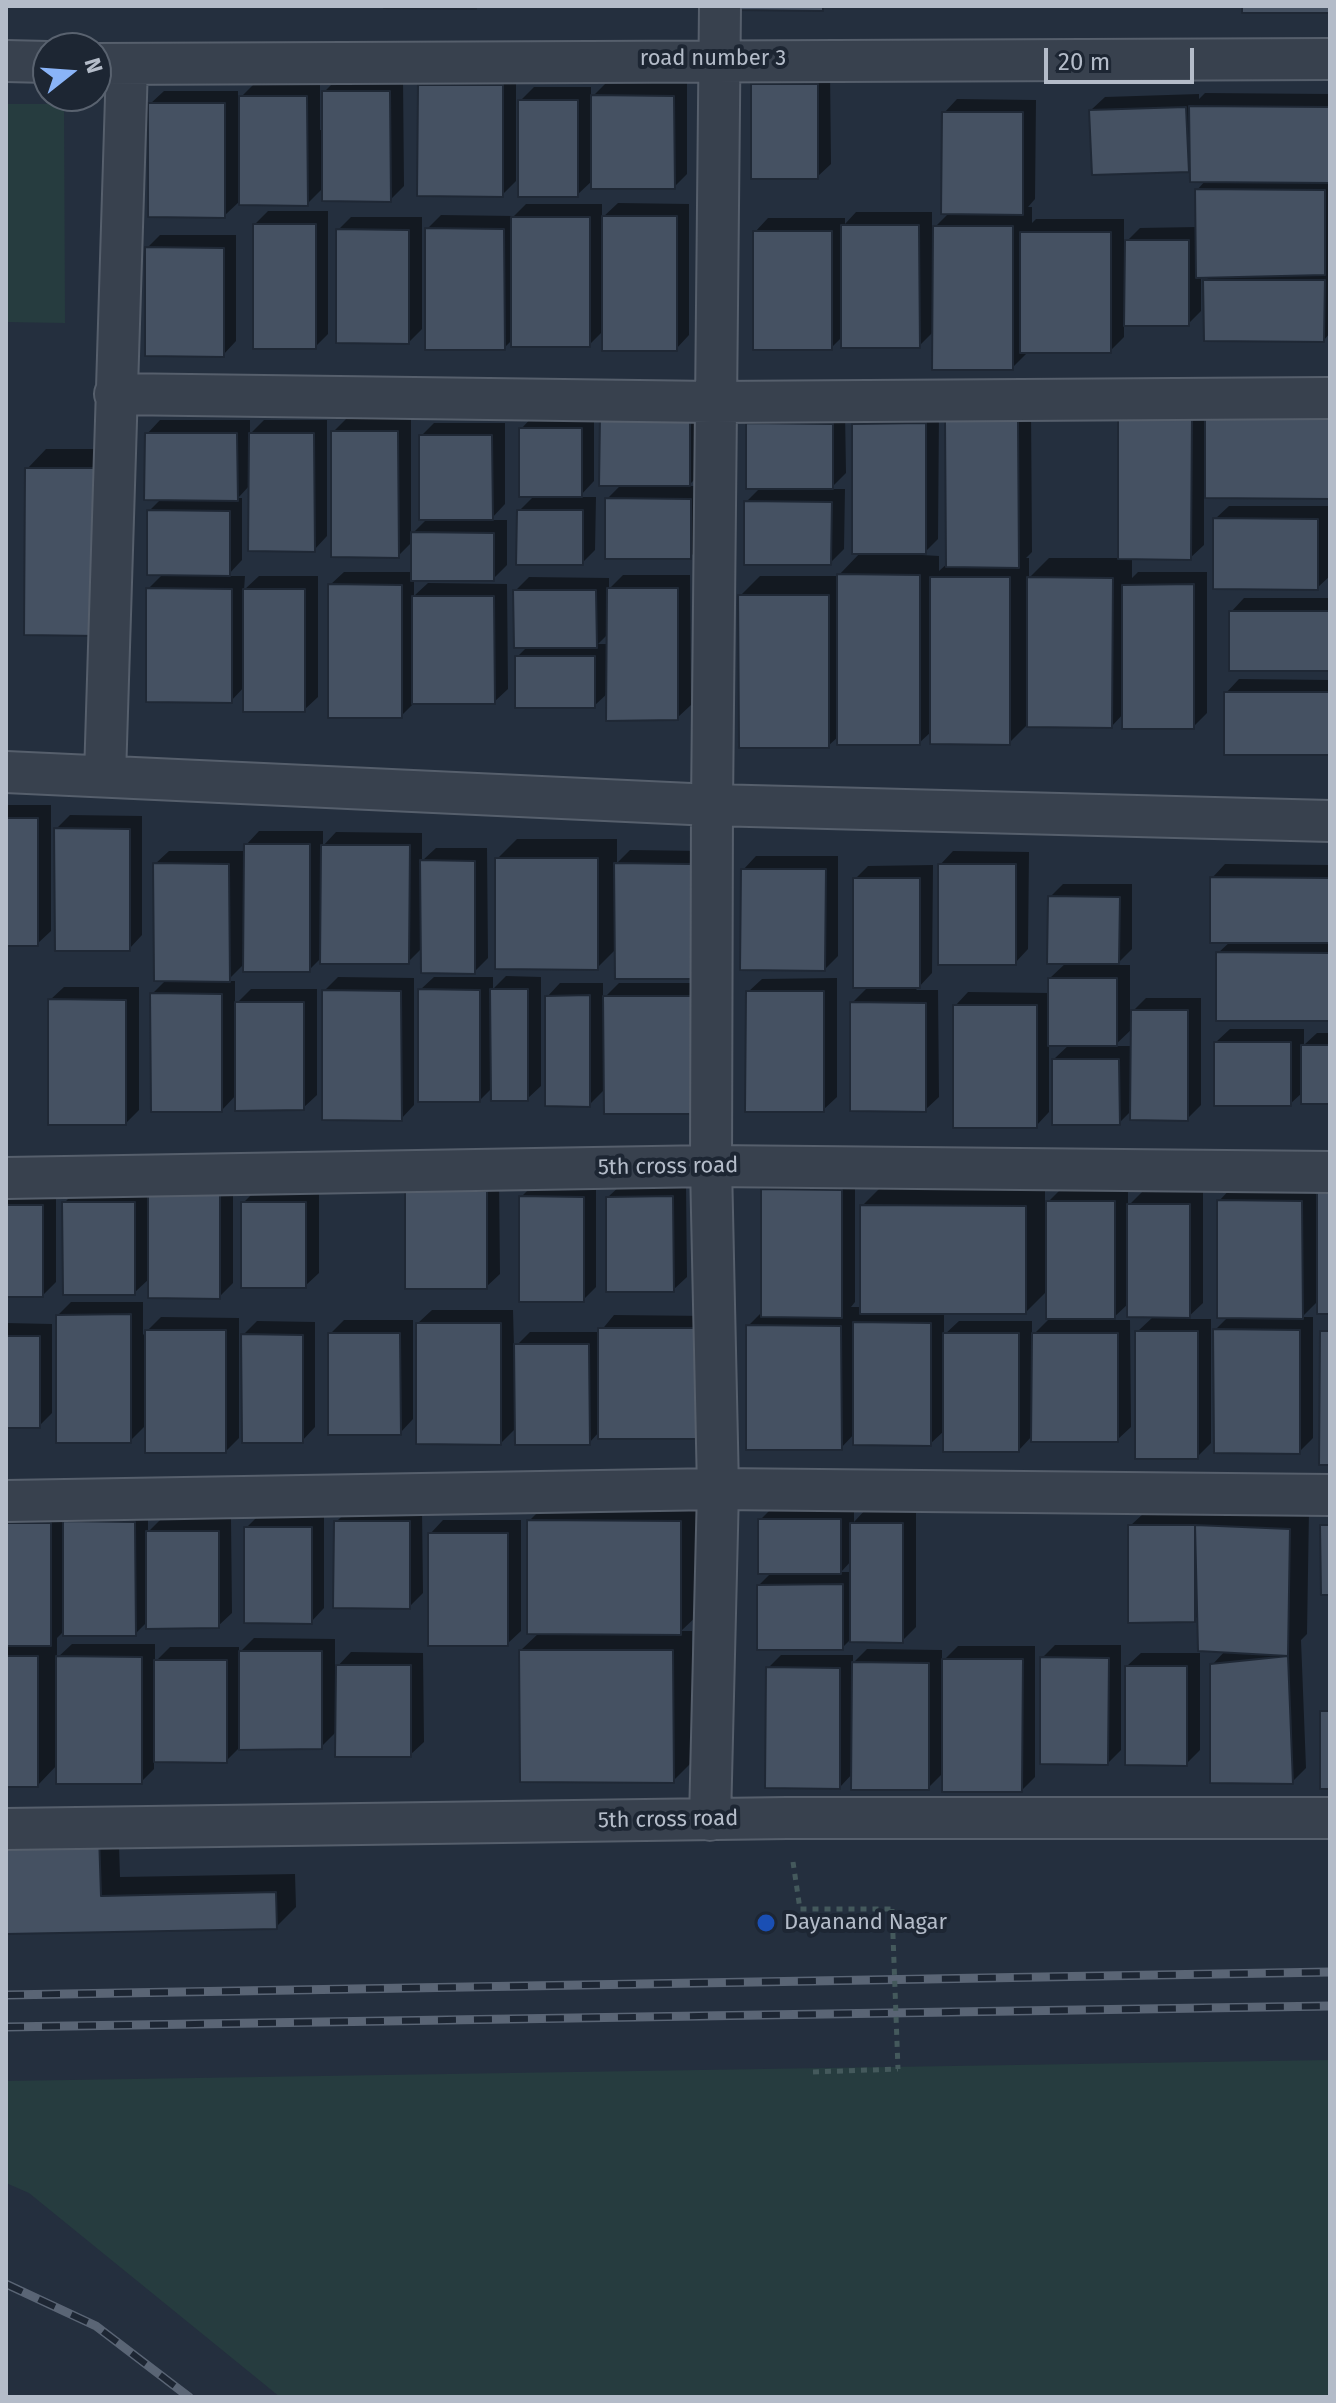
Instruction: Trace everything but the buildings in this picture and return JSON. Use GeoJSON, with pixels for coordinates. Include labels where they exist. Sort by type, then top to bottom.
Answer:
{"type":"FeatureCollection","features":[{"type":"Feature","properties":{"kind":"street"},"geometry":{"type":"LineString","coordinates":[[710,1820],[718,1489],[711,1166],[713,402],[720,6]]}},
{"type":"Feature","properties":{"kind":"street","name":"road number 3"},"geometry":{"type":"LineString","coordinates":[[112,64],[720,59],[1330,59]]}},
{"type":"Feature","properties":{"kind":"street"},"geometry":{"type":"LineString","coordinates":[[6,61],[32,62]]}},
{"type":"Feature","properties":{"kind":"street"},"geometry":{"type":"LineString","coordinates":[[105,776],[115,394],[112,112]]}},
{"type":"Feature","properties":{"kind":"street"},"geometry":{"type":"LineString","coordinates":[[115,394],[713,402],[1330,398]]}},
{"type":"Feature","properties":{"kind":"street"},"geometry":{"type":"LineString","coordinates":[[6,772],[712,805],[1330,821]]}},
{"type":"Feature","properties":{"kind":"street","name":"5th cross road"},"geometry":{"type":"LineString","coordinates":[[6,1178],[711,1166],[1330,1172]]}},
{"type":"Feature","properties":{"kind":"street"},"geometry":{"type":"LineString","coordinates":[[6,1501],[718,1489],[1330,1495]]}},
{"type":"Feature","properties":{"kind":"street","name":"5th cross road"},"geometry":{"type":"LineString","coordinates":[[6,1829],[710,1820],[1330,1818]]}},
{"type":"Feature","properties":{"kind":"path"},"geometry":{"type":"LineString","coordinates":[[800,1909],[892,1909],[898,2069],[813,2072]]}},
{"type":"Feature","properties":{"kind":"green space"},"geometry":{"type":"Polygon","coordinates":[[[6,104],[32,104],[32,112],[64,112],[65,323],[6,322],[6,104]]]}},
{"type":"Feature","properties":{"kind":"green space"},"geometry":{"type":"Polygon","coordinates":[[[1330,2060],[1330,2397],[280,2397],[29,2193],[6,2183],[6,2081],[1330,2060]]]}},
{"type":"Feature","properties":{"kind":"railway"},"geometry":{"type":"LineString","coordinates":[[6,1995],[1330,1972]]}},
{"type":"Feature","properties":{"kind":"railway"},"geometry":{"type":"LineString","coordinates":[[6,2027],[1330,2006]]}},
{"type":"Feature","properties":{"kind":"railway"},"geometry":{"type":"LineString","coordinates":[[6,2284],[96,2326],[189,2397]]}},
{"type":"Feature","properties":{"kind":"place","name":"Dayanand Nagar"},"geometry":{"type":"Point","coordinates":[766,1923]}}]}
